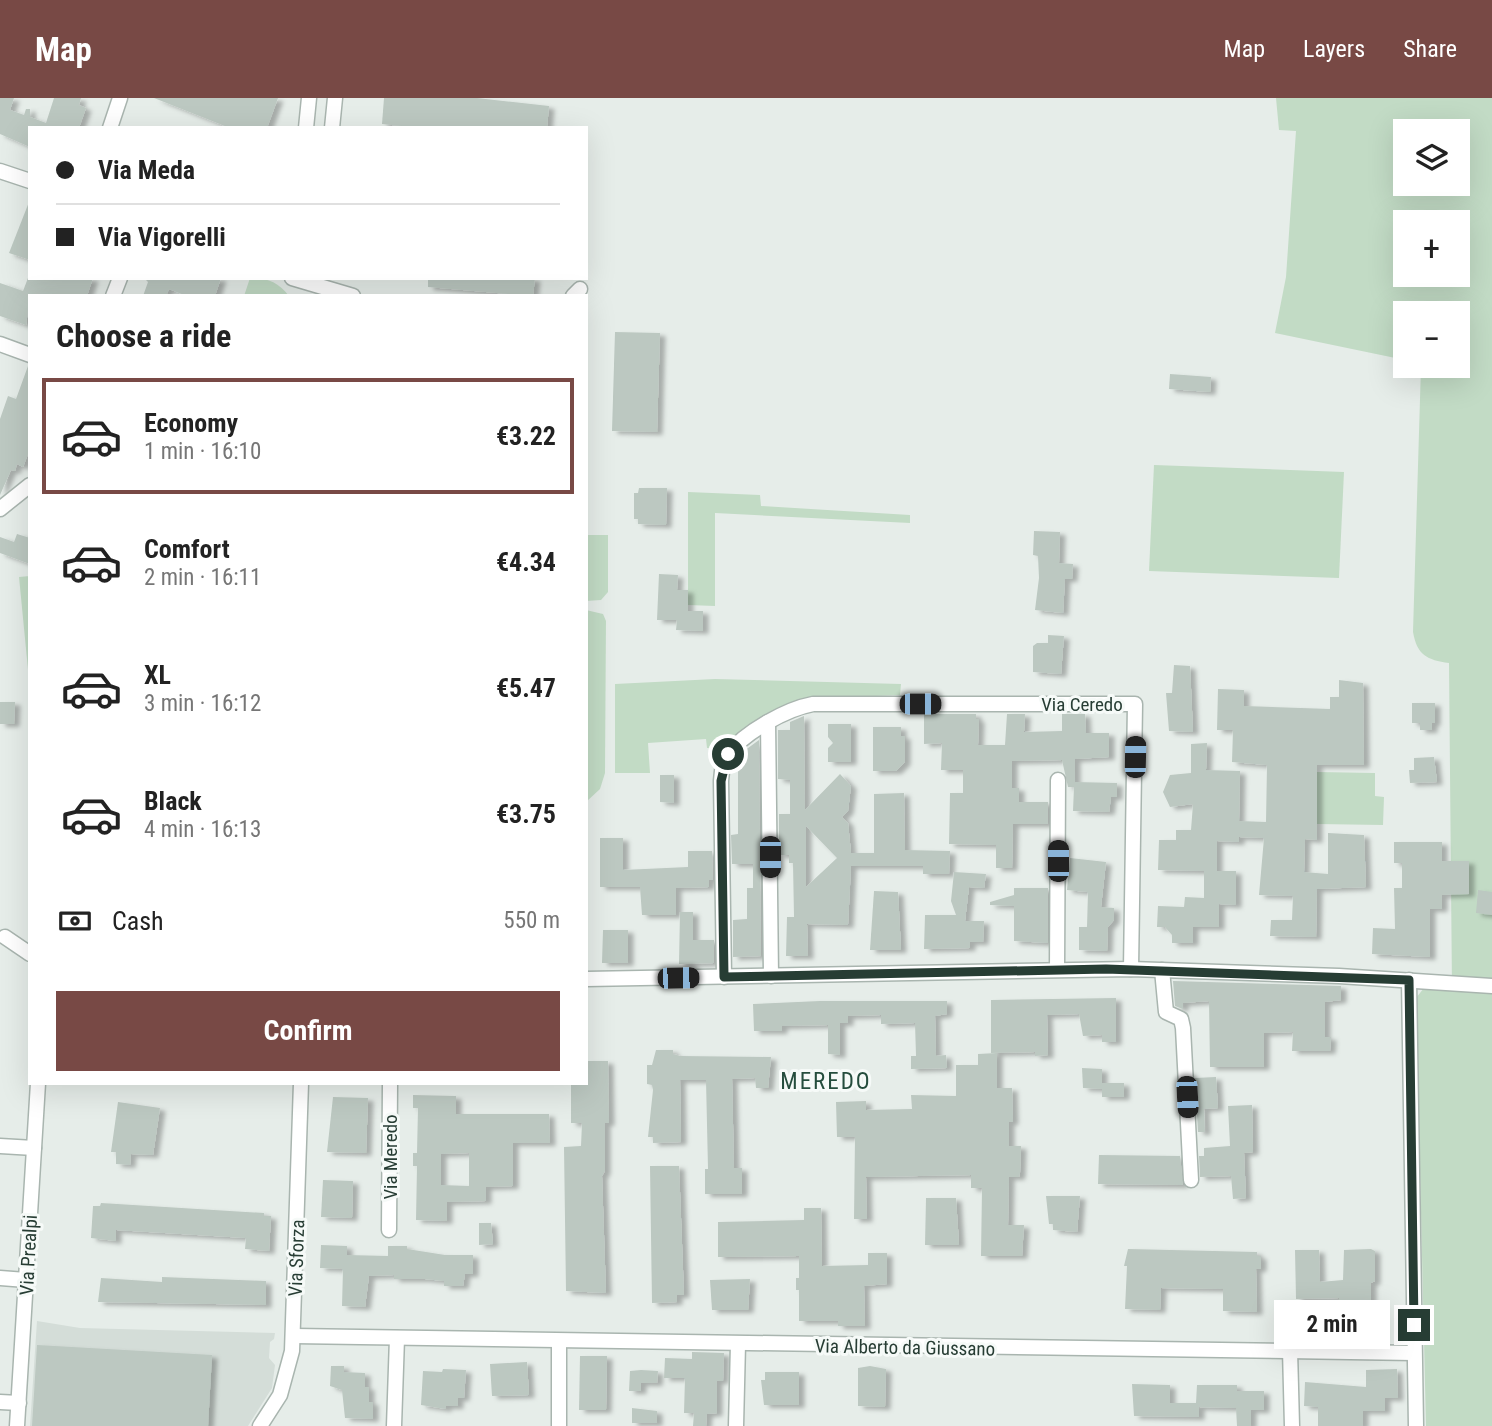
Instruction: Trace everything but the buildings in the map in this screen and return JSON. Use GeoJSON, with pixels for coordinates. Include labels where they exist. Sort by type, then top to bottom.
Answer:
{"type":"FeatureCollection","features":[{"type":"Feature","properties":{"kind":"street"},"geometry":{"type":"LineString","coordinates":[[111,126],[120,98]]}},
{"type":"Feature","properties":{"kind":"street"},"geometry":{"type":"LineString","coordinates":[[306,126],[309,98]]}},
{"type":"Feature","properties":{"kind":"street"},"geometry":{"type":"LineString","coordinates":[[332,126],[335,98]]}},
{"type":"Feature","properties":{"kind":"street"},"geometry":{"type":"LineString","coordinates":[[0,171],[28,180]]}},
{"type":"Feature","properties":{"kind":"street"},"geometry":{"type":"LineString","coordinates":[[305,284],[345,294]]}},
{"type":"Feature","properties":{"kind":"street"},"geometry":{"type":"LineString","coordinates":[[0,344],[28,354]]}},
{"type":"Feature","properties":{"kind":"street"},"geometry":{"type":"LineString","coordinates":[[0,509],[28,487]]}},
{"type":"Feature","properties":{"kind":"street","name":"Via Ceredo"},"geometry":{"type":"LineString","coordinates":[[768,722],[789,711],[813,704],[1135,704],[1131,969]]}},
{"type":"Feature","properties":{"kind":"street"},"geometry":{"type":"LineString","coordinates":[[768,722],[771,976]]}},
{"type":"Feature","properties":{"kind":"street"},"geometry":{"type":"LineString","coordinates":[[724,977],[722,771],[728,754],[768,722]]}},
{"type":"Feature","properties":{"kind":"street"},"geometry":{"type":"LineString","coordinates":[[1057,969],[1058,780]]}},
{"type":"Feature","properties":{"kind":"street"},"geometry":{"type":"LineString","coordinates":[[3,937],[28,939]]}},
{"type":"Feature","properties":{"kind":"street"},"geometry":{"type":"LineString","coordinates":[[3,937],[28,953]]}},
{"type":"Feature","properties":{"kind":"street"},"geometry":{"type":"LineString","coordinates":[[588,979],[1131,969],[1492,986]]}},
{"type":"Feature","properties":{"kind":"street"},"geometry":{"type":"LineString","coordinates":[[1162,970],[1166,1012],[1178,1016],[1183,1028],[1191,1180]]}},
{"type":"Feature","properties":{"kind":"street"},"geometry":{"type":"LineString","coordinates":[[1409,980],[1416,1426]]}},
{"type":"Feature","properties":{"kind":"street","name":"Via Prealpi"},"geometry":{"type":"LineString","coordinates":[[18,1426],[38,1085]]}},
{"type":"Feature","properties":{"kind":"street","name":"Via Sforza"},"geometry":{"type":"LineString","coordinates":[[260,1426],[282,1388],[294,1336],[301,1085]]}},
{"type":"Feature","properties":{"kind":"street","name":"Via Meredo"},"geometry":{"type":"LineString","coordinates":[[389,1230],[390,1085]]}},
{"type":"Feature","properties":{"kind":"street"},"geometry":{"type":"LineString","coordinates":[[0,1146],[34,1148]]}},
{"type":"Feature","properties":{"kind":"street"},"geometry":{"type":"LineString","coordinates":[[0,1278],[26,1280]]}},
{"type":"Feature","properties":{"kind":"street","name":"Via Alberto da Giussano"},"geometry":{"type":"LineString","coordinates":[[294,1336],[1414,1353]]}},
{"type":"Feature","properties":{"kind":"street"},"geometry":{"type":"LineString","coordinates":[[394,1426],[397,1338]]}},
{"type":"Feature","properties":{"kind":"street"},"geometry":{"type":"LineString","coordinates":[[559,1341],[559,1426]]}},
{"type":"Feature","properties":{"kind":"street"},"geometry":{"type":"LineString","coordinates":[[736,1426],[738,1344]]}},
{"type":"Feature","properties":{"kind":"street"},"geometry":{"type":"LineString","coordinates":[[1290,1350],[1292,1426]]}},
{"type":"Feature","properties":{"kind":"street"},"geometry":{"type":"LineString","coordinates":[[0,1402],[19,1403]]}},
{"type":"Feature","properties":{"kind":"shaded area"},"geometry":{"type":"Polygon","coordinates":[[[37,1321],[80,1328],[275,1333],[270,1342],[269,1358],[275,1365],[272,1388],[248,1426],[30,1426],[37,1321]]]}},
{"type":"Feature","properties":{"kind":"green space"},"geometry":{"type":"Polygon","coordinates":[[[1276,98],[1492,98],[1492,1426],[1426,1426],[1416,998],[1424,988],[1452,989],[1449,663],[1424,655],[1417,646],[1413,632],[1421,378],[1470,378],[1470,301],[1393,301],[1393,358],[1275,333],[1286,277],[1296,131],[1279,130],[1276,98]]]}},
{"type":"Feature","properties":{"kind":"green space"},"geometry":{"type":"Polygon","coordinates":[[[249,280],[265,280],[281,287],[287,294],[245,294],[249,280]]]}},
{"type":"Feature","properties":{"kind":"green space"},"geometry":{"type":"Polygon","coordinates":[[[1154,465],[1344,472],[1339,578],[1149,571],[1154,465]]]}},
{"type":"Feature","properties":{"kind":"green space"},"geometry":{"type":"Polygon","coordinates":[[[688,492],[760,495],[761,506],[910,515],[910,523],[715,513],[715,606],[688,605],[688,492]]]}},
{"type":"Feature","properties":{"kind":"green space"},"geometry":{"type":"Polygon","coordinates":[[[588,535],[608,535],[608,592],[601,600],[588,601],[588,535]]]}},
{"type":"Feature","properties":{"kind":"green space"},"geometry":{"type":"Polygon","coordinates":[[[28,576],[28,669],[19,577],[28,576]]]}},
{"type":"Feature","properties":{"kind":"green space"},"geometry":{"type":"Polygon","coordinates":[[[588,610],[603,614],[606,621],[605,773],[600,789],[588,800],[588,610]]]}},
{"type":"Feature","properties":{"kind":"green space"},"geometry":{"type":"Polygon","coordinates":[[[715,679],[901,684],[900,695],[830,698],[730,747],[707,748],[706,739],[648,743],[650,773],[615,773],[615,684],[715,679]]]}},
{"type":"Feature","properties":{"kind":"green space"},"geometry":{"type":"Polygon","coordinates":[[[1317,772],[1375,773],[1375,796],[1384,797],[1383,825],[1317,824],[1317,772]]]}},
{"type":"Feature","properties":{"kind":"district","name":"MEREDO"},"geometry":{"type":"Point","coordinates":[826,1081]}},
{"type":"Feature","properties":{"kind":"route"},"geometry":{"type":"LineString","coordinates":[[728,754],[724,761],[721,781],[724,977],[1131,969],[1409,980],[1414,1325]]}}]}
